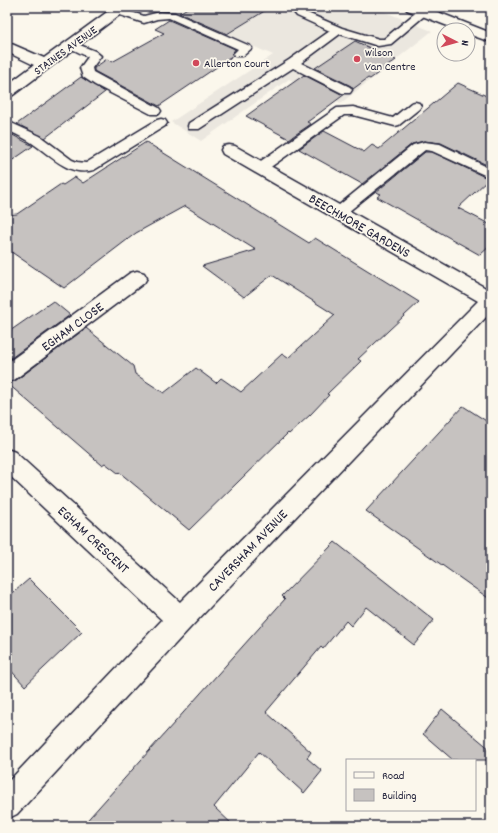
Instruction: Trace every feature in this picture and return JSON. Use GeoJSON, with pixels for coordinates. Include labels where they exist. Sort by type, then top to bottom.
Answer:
{"type":"FeatureCollection","features":[{"type":"Feature","properties":{"kind":"main road","name":"STAINES AVENUE"},"geometry":{"type":"LineString","coordinates":[[7,92],[120,9]]}},
{"type":"Feature","properties":{"kind":"main road"},"geometry":{"type":"LineString","coordinates":[[418,9],[491,38]]}},
{"type":"Feature","properties":{"kind":"main road"},"geometry":{"type":"LineString","coordinates":[[7,46],[45,64]]}},
{"type":"Feature","properties":{"kind":"main road","name":"BEECHMORE GARDENS"},"geometry":{"type":"LineString","coordinates":[[229,150],[491,300]]}},
{"type":"Feature","properties":{"kind":"main road","name":"EGHAM CLOSE"},"geometry":{"type":"LineString","coordinates":[[7,374],[137,278]]}},
{"type":"Feature","properties":{"kind":"main road","name":"CAVERSHAM AVENUE"},"geometry":{"type":"LineString","coordinates":[[7,804],[180,620],[491,300]]}},
{"type":"Feature","properties":{"kind":"main road","name":"EGHAM CRESCENT"},"geometry":{"type":"LineString","coordinates":[[7,459],[180,620]]}},
{"type":"Feature","properties":{"kind":"lane"},"geometry":{"type":"LineString","coordinates":[[302,7],[298,10],[301,14],[338,30],[378,43],[387,42],[418,9]]}},
{"type":"Feature","properties":{"kind":"lane"},"geometry":{"type":"LineString","coordinates":[[120,9],[144,20],[155,15],[171,15],[246,48],[239,54]]}},
{"type":"Feature","properties":{"kind":"lane"},"geometry":{"type":"LineString","coordinates":[[194,126],[293,63],[338,30]]}},
{"type":"Feature","properties":{"kind":"lane"},"geometry":{"type":"LineString","coordinates":[[7,125],[35,139],[71,166],[80,169],[89,167],[158,117],[87,74],[86,68],[95,56],[92,53],[72,45]]}},
{"type":"Feature","properties":{"kind":"lane"},"geometry":{"type":"LineString","coordinates":[[293,63],[346,90]]}},
{"type":"Feature","properties":{"kind":"lane"},"geometry":{"type":"LineString","coordinates":[[260,168],[341,111],[353,111],[395,122],[415,106]]}},
{"type":"Feature","properties":{"kind":"lane"},"geometry":{"type":"LineString","coordinates":[[338,213],[418,148],[424,146],[435,147],[491,174]]}},
{"type":"Feature","properties":{"kind":"shaded area"},"geometry":{"type":"Polygon","coordinates":[[[271,7],[373,7],[432,31],[341,103],[289,79],[201,141],[171,122],[273,55],[227,35],[271,7]]]}},
{"type":"Feature","properties":{"kind":"building"},"geometry":{"type":"Polygon","coordinates":[[[189,7],[271,7],[227,34],[179,13],[189,7]]]}},
{"type":"Feature","properties":{"kind":"building","name":"Allerton Court"},"geometry":{"type":"Polygon","coordinates":[[[169,20],[235,49],[232,54],[233,56],[159,106],[94,71],[94,68],[107,59],[112,62],[164,33],[155,29],[169,20]]]}},
{"type":"Feature","properties":{"kind":"building"},"geometry":{"type":"Polygon","coordinates":[[[355,41],[396,60],[370,79],[368,78],[353,89],[351,86],[315,68],[355,41]]]}},
{"type":"Feature","properties":{"kind":"building"},"geometry":{"type":"Polygon","coordinates":[[[304,75],[341,94],[345,94],[307,122],[311,124],[289,139],[246,116],[304,75]]]}},
{"type":"Feature","properties":{"kind":"building"},"geometry":{"type":"Polygon","coordinates":[[[81,77],[105,92],[45,138],[17,124],[81,77]]]}},
{"type":"Feature","properties":{"kind":"building"},"geometry":{"type":"Polygon","coordinates":[[[458,83],[491,98],[491,167],[441,143],[424,141],[412,144],[362,184],[299,149],[324,131],[364,152],[372,145],[379,149],[458,83]]]}},
{"type":"Feature","properties":{"kind":"building"},"geometry":{"type":"Polygon","coordinates":[[[7,132],[33,146],[7,164],[7,132]]]}},
{"type":"Feature","properties":{"kind":"building"},"geometry":{"type":"Polygon","coordinates":[[[146,142],[309,243],[315,238],[419,302],[358,359],[361,361],[327,394],[329,395],[310,415],[289,434],[288,433],[189,530],[119,472],[118,473],[105,463],[102,465],[7,383],[15,381],[86,328],[133,366],[135,374],[164,393],[196,368],[216,383],[221,378],[241,392],[282,354],[288,358],[335,315],[272,275],[244,297],[202,266],[256,250],[185,206],[136,233],[64,288],[7,249],[7,215],[17,214],[61,184],[63,185],[75,177],[83,183],[146,142]]]}},
{"type":"Feature","properties":{"kind":"building"},"geometry":{"type":"Polygon","coordinates":[[[425,152],[432,152],[489,179],[458,208],[491,225],[491,245],[480,255],[377,197],[381,194],[376,192],[425,152]]]}},
{"type":"Feature","properties":{"kind":"building"},"geometry":{"type":"Polygon","coordinates":[[[53,301],[70,315],[7,361],[7,333],[53,301]]]}},
{"type":"Feature","properties":{"kind":"building"},"geometry":{"type":"Polygon","coordinates":[[[463,406],[491,424],[491,600],[366,511],[463,406]]]}},
{"type":"Feature","properties":{"kind":"building"},"geometry":{"type":"Polygon","coordinates":[[[335,542],[434,620],[414,645],[366,607],[351,626],[346,621],[323,649],[321,647],[266,712],[311,752],[307,758],[322,771],[304,793],[259,752],[214,807],[234,826],[82,826],[285,599],[282,596],[335,542]]]}},
{"type":"Feature","properties":{"kind":"building"},"geometry":{"type":"Polygon","coordinates":[[[29,579],[82,632],[25,686],[7,666],[7,598],[29,579]]]}},
{"type":"Feature","properties":{"kind":"building"},"geometry":{"type":"Polygon","coordinates":[[[442,709],[491,750],[491,760],[452,759],[423,734],[442,709]]]}},
{"type":"Feature","properties":{"kind":"place","name":"Wilson Van Centre"},"geometry":{"type":"Point","coordinates":[357,59]}},
{"type":"Feature","properties":{"kind":"place","name":"Allerton Court"},"geometry":{"type":"Point","coordinates":[196,63]}}]}
